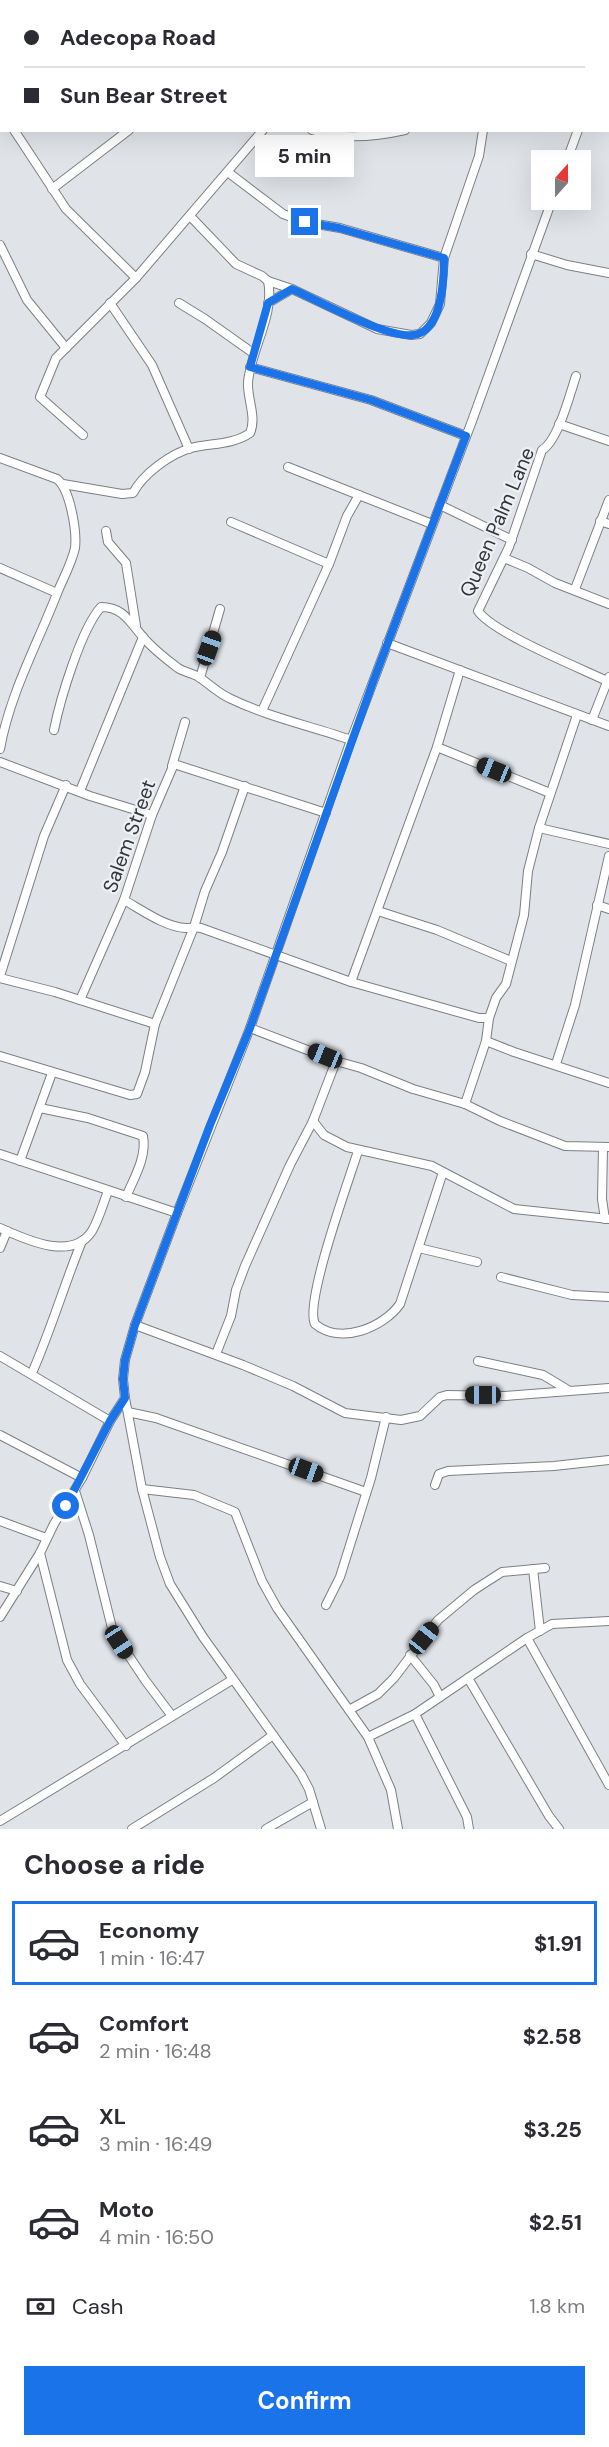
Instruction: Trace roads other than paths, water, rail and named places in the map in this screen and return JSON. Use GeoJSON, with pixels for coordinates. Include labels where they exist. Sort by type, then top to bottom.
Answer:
{"type":"FeatureCollection","features":[{"type":"Feature","properties":{"kind":"street"},"geometry":{"type":"LineString","coordinates":[[15,132],[66,209],[135,278]]}},
{"type":"Feature","properties":{"kind":"street"},"geometry":{"type":"LineString","coordinates":[[52,189],[126,132]]}},
{"type":"Feature","properties":{"kind":"street"},"geometry":{"type":"LineString","coordinates":[[83,435],[40,397],[56,358],[191,217],[199,202],[229,173],[261,132]]}},
{"type":"Feature","properties":{"kind":"street"},"geometry":{"type":"LineString","coordinates":[[317,132],[344,137],[391,132]]}},
{"type":"Feature","properties":{"kind":"street"},"geometry":{"type":"LineString","coordinates":[[191,217],[236,264],[268,281],[292,289],[377,329],[411,335],[420,334],[431,323],[440,304],[444,258],[467,185],[479,156],[483,132]]}},
{"type":"Feature","properties":{"kind":"street"},"geometry":{"type":"LineString","coordinates":[[571,150],[577,132]]}},
{"type":"Feature","properties":{"kind":"street"},"geometry":{"type":"LineString","coordinates":[[229,173],[283,214],[305,222],[339,228],[444,258]]}},
{"type":"Feature","properties":{"kind":"street"},"geometry":{"type":"LineString","coordinates":[[321,1829],[301,1774],[232,1680],[170,1584],[160,1557],[142,1489],[125,1398],[123,1379],[125,1360],[135,1325],[250,1028],[351,741],[548,210]]}},
{"type":"Feature","properties":{"kind":"street"},"geometry":{"type":"LineString","coordinates":[[0,245],[27,300],[66,348]]}},
{"type":"Feature","properties":{"kind":"street"},"geometry":{"type":"LineString","coordinates":[[531,254],[567,265],[609,273]]}},
{"type":"Feature","properties":{"kind":"street"},"geometry":{"type":"LineString","coordinates":[[0,458],[57,479],[63,484],[122,494],[133,493],[140,481],[155,468],[189,449],[223,443],[250,433],[253,421],[248,384],[250,367],[268,303],[270,291],[268,281]]}},
{"type":"Feature","properties":{"kind":"street"},"geometry":{"type":"LineString","coordinates":[[268,303],[292,289]]}},
{"type":"Feature","properties":{"kind":"street"},"geometry":{"type":"LineString","coordinates":[[110,303],[152,365],[189,449]]}},
{"type":"Feature","properties":{"kind":"street"},"geometry":{"type":"LineString","coordinates":[[179,303],[253,353]]}},
{"type":"Feature","properties":{"kind":"street"},"geometry":{"type":"LineString","coordinates":[[250,367],[371,400],[466,436]]}},
{"type":"Feature","properties":{"kind":"street","name":"Queen Palm Lane"},"geometry":{"type":"LineString","coordinates":[[576,376],[559,424],[547,447],[542,450],[512,540],[478,611],[533,647],[608,679]]}},
{"type":"Feature","properties":{"kind":"street"},"geometry":{"type":"LineString","coordinates":[[559,424],[609,441]]}},
{"type":"Feature","properties":{"kind":"street"},"geometry":{"type":"LineString","coordinates":[[288,467],[432,524]]}},
{"type":"Feature","properties":{"kind":"street"},"geometry":{"type":"LineString","coordinates":[[0,749],[17,688],[52,610],[75,546],[74,524],[63,484]]}},
{"type":"Feature","properties":{"kind":"street"},"geometry":{"type":"LineString","coordinates":[[262,711],[329,564],[340,531],[359,495]]}},
{"type":"Feature","properties":{"kind":"street"},"geometry":{"type":"LineString","coordinates":[[574,589],[609,500]]}},
{"type":"Feature","properties":{"kind":"street"},"geometry":{"type":"LineString","coordinates":[[440,504],[512,540]]}},
{"type":"Feature","properties":{"kind":"street"},"geometry":{"type":"LineString","coordinates":[[600,520],[609,524]]}},
{"type":"Feature","properties":{"kind":"street"},"geometry":{"type":"LineString","coordinates":[[231,522],[329,564]]}},
{"type":"Feature","properties":{"kind":"street"},"geometry":{"type":"LineString","coordinates":[[106,531],[108,542],[126,563],[136,626]]}},
{"type":"Feature","properties":{"kind":"street"},"geometry":{"type":"LineString","coordinates":[[504,558],[555,583],[609,604]]}},
{"type":"Feature","properties":{"kind":"street"},"geometry":{"type":"LineString","coordinates":[[0,568],[57,593]]}},
{"type":"Feature","properties":{"kind":"street"},"geometry":{"type":"LineString","coordinates":[[54,730],[66,684],[98,611],[101,607],[109,607],[119,611],[136,626],[143,637],[161,655],[229,698],[351,741]]}},
{"type":"Feature","properties":{"kind":"street"},"geometry":{"type":"LineString","coordinates":[[200,678],[220,609]]}},
{"type":"Feature","properties":{"kind":"street"},"geometry":{"type":"LineString","coordinates":[[80,791],[143,637]]}},
{"type":"Feature","properties":{"kind":"street"},"geometry":{"type":"LineString","coordinates":[[387,643],[609,726]]}},
{"type":"Feature","properties":{"kind":"street"},"geometry":{"type":"LineString","coordinates":[[351,982],[437,747],[460,670]]}},
{"type":"Feature","properties":{"kind":"street"},"geometry":{"type":"LineString","coordinates":[[592,720],[608,679]]}},
{"type":"Feature","properties":{"kind":"street"},"geometry":{"type":"LineString","coordinates":[[465,1104],[486,1041],[489,1018],[496,998],[506,984],[524,915],[528,871],[539,828],[577,715]]}},
{"type":"Feature","properties":{"kind":"street"},"geometry":{"type":"LineString","coordinates":[[171,768],[185,722]]}},
{"type":"Feature","properties":{"kind":"street"},"geometry":{"type":"LineString","coordinates":[[437,747],[550,793]]}},
{"type":"Feature","properties":{"kind":"street"},"geometry":{"type":"LineString","coordinates":[[0,762],[152,815]]}},
{"type":"Feature","properties":{"kind":"street","name":"Salem Street"},"geometry":{"type":"LineString","coordinates":[[80,1000],[124,900],[152,815],[174,764],[178,763],[326,813]]}},
{"type":"Feature","properties":{"kind":"street"},"geometry":{"type":"LineString","coordinates":[[66,786],[44,836],[36,868],[32,874],[0,977],[155,1024]]}},
{"type":"Feature","properties":{"kind":"street"},"geometry":{"type":"LineString","coordinates":[[0,1056],[134,1096],[140,1090],[155,1024],[194,927],[205,891],[222,852],[245,786]]}},
{"type":"Feature","properties":{"kind":"street"},"geometry":{"type":"LineString","coordinates":[[539,828],[609,844]]}},
{"type":"Feature","properties":{"kind":"street"},"geometry":{"type":"LineString","coordinates":[[556,1064],[575,1005],[609,856]]}},
{"type":"Feature","properties":{"kind":"street"},"geometry":{"type":"LineString","coordinates":[[124,900],[164,921],[185,928],[194,927],[216,932],[351,982],[479,1018],[489,1018]]}},
{"type":"Feature","properties":{"kind":"street"},"geometry":{"type":"LineString","coordinates":[[597,905],[609,909]]}},
{"type":"Feature","properties":{"kind":"street"},"geometry":{"type":"LineString","coordinates":[[378,911],[437,930],[511,961]]}},
{"type":"Feature","properties":{"kind":"street"},"geometry":{"type":"LineString","coordinates":[[250,1028],[413,1089],[465,1104],[500,1121],[565,1146],[606,1147],[603,1199],[607,1219],[514,1209],[471,1189],[443,1172],[416,1162],[358,1151],[324,1135],[313,1121]]}},
{"type":"Feature","properties":{"kind":"street"},"geometry":{"type":"LineString","coordinates":[[486,1041],[609,1083]]}},
{"type":"Feature","properties":{"kind":"street"},"geometry":{"type":"LineString","coordinates":[[216,1354],[231,1316],[236,1290],[245,1266],[290,1165],[313,1121],[336,1061]]}},
{"type":"Feature","properties":{"kind":"street"},"geometry":{"type":"LineString","coordinates":[[20,1161],[52,1073]]}},
{"type":"Feature","properties":{"kind":"street"},"geometry":{"type":"LineString","coordinates":[[39,1108],[88,1118],[143,1136],[145,1146],[142,1159],[126,1197]]}},
{"type":"Feature","properties":{"kind":"street"},"geometry":{"type":"LineString","coordinates":[[358,1151],[317,1283],[312,1315],[319,1328],[346,1335],[382,1322],[400,1305],[443,1172]]}},
{"type":"Feature","properties":{"kind":"street"},"geometry":{"type":"LineString","coordinates":[[0,1154],[177,1213]]}},
{"type":"Feature","properties":{"kind":"street"},"geometry":{"type":"LineString","coordinates":[[32,1373],[49,1335],[58,1299],[82,1241],[91,1232],[108,1191]]}},
{"type":"Feature","properties":{"kind":"street"},"geometry":{"type":"LineString","coordinates":[[0,1248],[3,1230],[46,1245],[61,1246],[82,1241]]}},
{"type":"Feature","properties":{"kind":"street"},"geometry":{"type":"LineString","coordinates":[[419,1248],[477,1262]]}},
{"type":"Feature","properties":{"kind":"street"},"geometry":{"type":"LineString","coordinates":[[501,1276],[572,1295],[609,1297]]}},
{"type":"Feature","properties":{"kind":"street"},"geometry":{"type":"LineString","coordinates":[[135,1325],[216,1354],[292,1386],[345,1413],[401,1420],[420,1416],[440,1397],[447,1395],[505,1396],[609,1388]]}},
{"type":"Feature","properties":{"kind":"street"},"geometry":{"type":"LineString","coordinates":[[0,1356],[110,1421]]}},
{"type":"Feature","properties":{"kind":"street"},"geometry":{"type":"LineString","coordinates":[[478,1361],[543,1375],[568,1390]]}},
{"type":"Feature","properties":{"kind":"street"},"geometry":{"type":"LineString","coordinates":[[0,1617],[40,1553],[46,1538],[82,1478],[110,1421],[125,1398]]}},
{"type":"Feature","properties":{"kind":"street"},"geometry":{"type":"LineString","coordinates":[[128,1412],[156,1418],[366,1492]]}},
{"type":"Feature","properties":{"kind":"street"},"geometry":{"type":"LineString","coordinates":[[326,1605],[340,1577],[386,1417]]}},
{"type":"Feature","properties":{"kind":"street"},"geometry":{"type":"LineString","coordinates":[[0,1436],[82,1478]]}},
{"type":"Feature","properties":{"kind":"street"},"geometry":{"type":"LineString","coordinates":[[435,1485],[439,1474],[448,1471],[555,1466],[609,1460]]}},
{"type":"Feature","properties":{"kind":"street"},"geometry":{"type":"LineString","coordinates":[[142,1489],[194,1495],[235,1512],[262,1581],[277,1608],[368,1737],[391,1790],[398,1829]]}},
{"type":"Feature","properties":{"kind":"street"},"geometry":{"type":"LineString","coordinates":[[75,1491],[114,1632],[172,1716]]}},
{"type":"Feature","properties":{"kind":"street"},"geometry":{"type":"LineString","coordinates":[[0,1521],[46,1538]]}},
{"type":"Feature","properties":{"kind":"street"},"geometry":{"type":"LineString","coordinates":[[40,1553],[67,1660],[80,1684],[126,1746]]}},
{"type":"Feature","properties":{"kind":"street"},"geometry":{"type":"LineString","coordinates":[[349,1710],[378,1694],[394,1678],[438,1620],[474,1590],[502,1572],[545,1568]]}},
{"type":"Feature","properties":{"kind":"street"},"geometry":{"type":"LineString","coordinates":[[533,1569],[540,1631]]}},
{"type":"Feature","properties":{"kind":"street"},"geometry":{"type":"LineString","coordinates":[[0,1586],[17,1591]]}},
{"type":"Feature","properties":{"kind":"street"},"geometry":{"type":"LineString","coordinates":[[368,1737],[415,1714],[527,1638],[552,1624],[609,1622]]}},
{"type":"Feature","properties":{"kind":"street"},"geometry":{"type":"LineString","coordinates":[[527,1638],[609,1785]]}},
{"type":"Feature","properties":{"kind":"street"},"geometry":{"type":"LineString","coordinates":[[410,1655],[434,1685],[440,1697]]}},
{"type":"Feature","properties":{"kind":"street"},"geometry":{"type":"LineString","coordinates":[[468,1678],[549,1816],[560,1829]]}},
{"type":"Feature","properties":{"kind":"street"},"geometry":{"type":"LineString","coordinates":[[0,1821],[232,1680]]}},
{"type":"Feature","properties":{"kind":"street"},"geometry":{"type":"LineString","coordinates":[[415,1714],[467,1817],[470,1829]]}},
{"type":"Feature","properties":{"kind":"street"},"geometry":{"type":"LineString","coordinates":[[132,1829],[214,1778],[273,1735]]}},
{"type":"Feature","properties":{"kind":"street"},"geometry":{"type":"LineString","coordinates":[[266,1829],[313,1802]]}}]}
